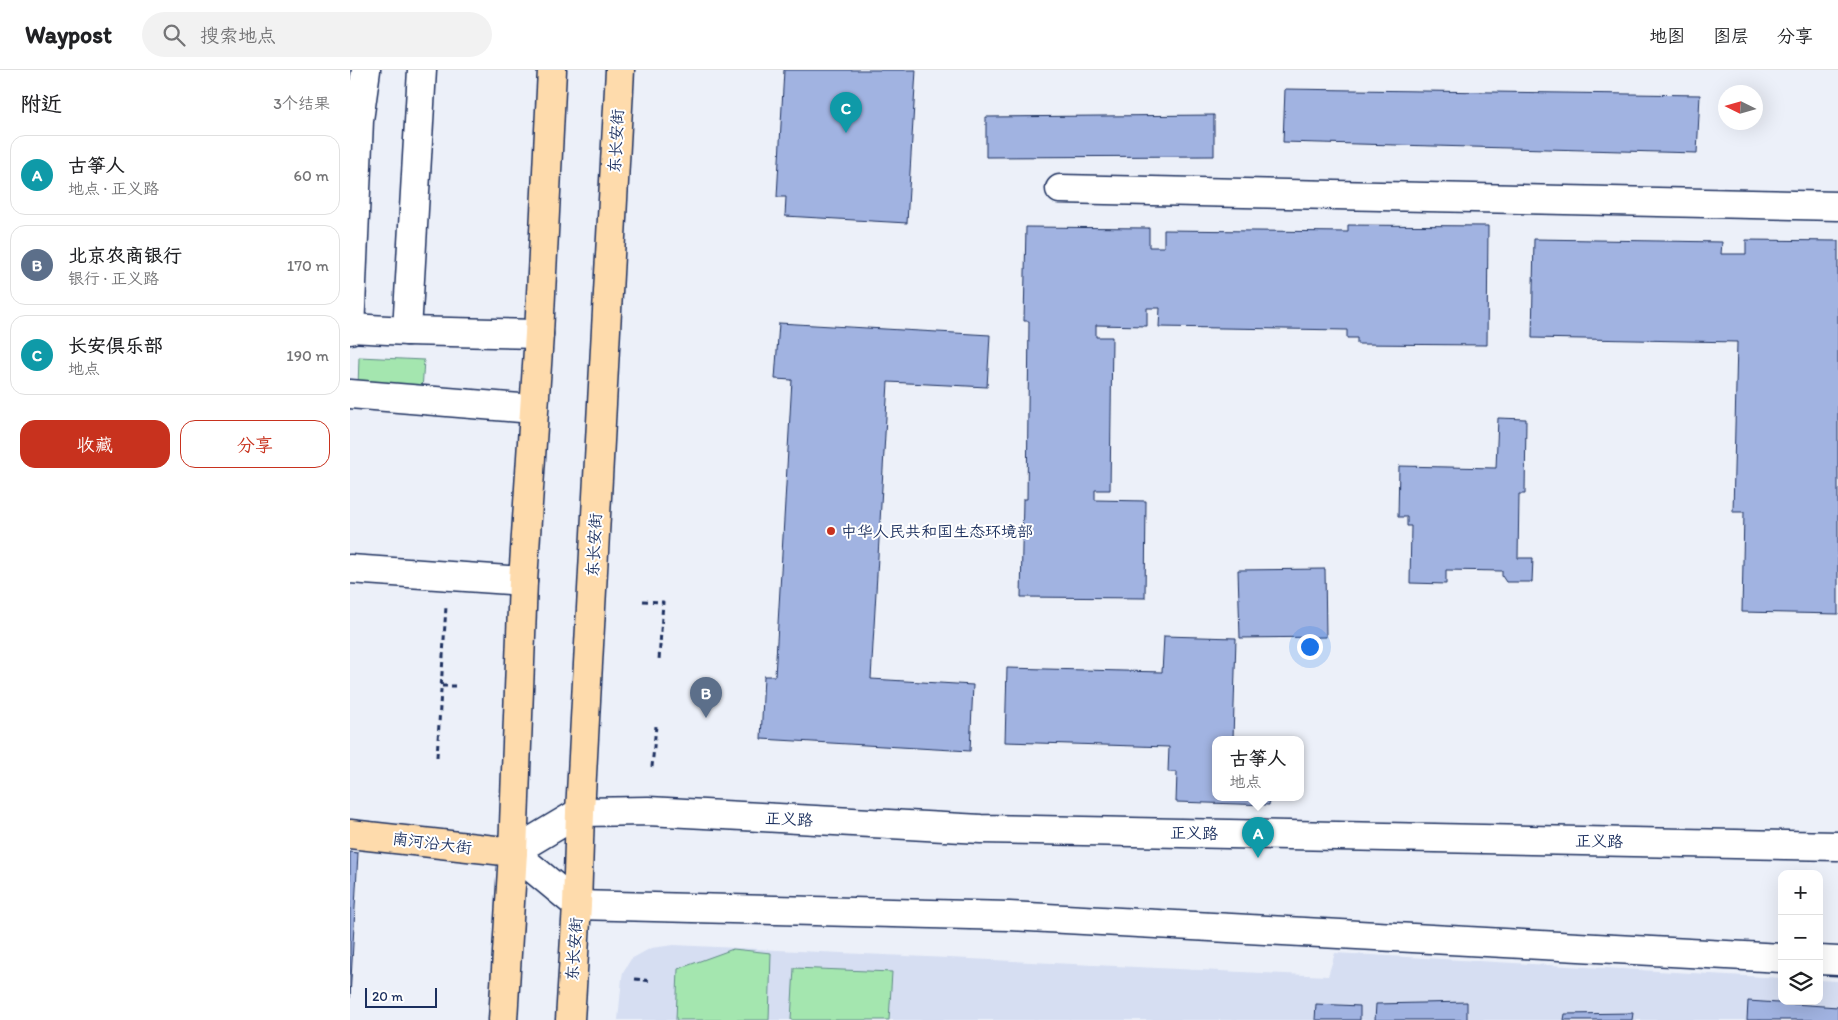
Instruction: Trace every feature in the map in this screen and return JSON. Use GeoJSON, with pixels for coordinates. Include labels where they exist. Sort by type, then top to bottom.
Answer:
{"type":"FeatureCollection","features":[{"type":"Feature","properties":{"kind":"main road"},"geometry":{"type":"LineString","coordinates":[[503,1020],[513,852],[523,581],[539,334],[552,70]]}},
{"type":"Feature","properties":{"kind":"main road","name":"东长安街"},"geometry":{"type":"LineString","coordinates":[[570,1020],[620,70]]}},
{"type":"Feature","properties":{"kind":"main road","name":"南河沿大街"},"geometry":{"type":"LineString","coordinates":[[350,834],[513,852]]}},
{"type":"Feature","properties":{"kind":"street"},"geometry":{"type":"LineString","coordinates":[[366,70],[360,120],[350,329],[539,334]]}},
{"type":"Feature","properties":{"kind":"street"},"geometry":{"type":"LineString","coordinates":[[407,332],[422,70]]}},
{"type":"Feature","properties":{"kind":"street"},"geometry":{"type":"LineString","coordinates":[[1060,189],[1838,206]]}},
{"type":"Feature","properties":{"kind":"street"},"geometry":{"type":"LineString","coordinates":[[350,394],[533,409]]}},
{"type":"Feature","properties":{"kind":"street"},"geometry":{"type":"LineString","coordinates":[[350,569],[523,581]]}},
{"type":"Feature","properties":{"kind":"street","name":"正义路"},"geometry":{"type":"LineString","coordinates":[[580,812],[648,811],[981,829],[1838,846]]}},
{"type":"Feature","properties":{"kind":"street"},"geometry":{"type":"LineString","coordinates":[[580,812],[513,852],[577,905],[1009,916],[1778,958]]}},
{"type":"Feature","properties":{"kind":"street"},"geometry":{"type":"LineString","coordinates":[[1823,960],[1838,961]]}},
{"type":"Feature","properties":{"kind":"path"},"geometry":{"type":"LineString","coordinates":[[643,601],[663,602],[659,660]]}},
{"type":"Feature","properties":{"kind":"path"},"geometry":{"type":"LineString","coordinates":[[437,756],[446,606]]}},
{"type":"Feature","properties":{"kind":"path"},"geometry":{"type":"LineString","coordinates":[[442,686],[455,686]]}},
{"type":"Feature","properties":{"kind":"path"},"geometry":{"type":"LineString","coordinates":[[652,767],[656,726]]}},
{"type":"Feature","properties":{"kind":"path"},"geometry":{"type":"LineString","coordinates":[[635,979],[652,981]]}},
{"type":"Feature","properties":{"kind":"shaded area"},"geometry":{"type":"Polygon","coordinates":[[[674,945],[1328,976],[1335,953],[1778,978],[1778,1005],[1823,1005],[1823,980],[1838,981],[1838,1020],[618,1020],[623,972],[631,959],[651,948],[674,945]]]}},
{"type":"Feature","properties":{"kind":"green space"},"geometry":{"type":"Polygon","coordinates":[[[359,357],[424,360],[422,391],[358,387],[359,357]]]}},
{"type":"Feature","properties":{"kind":"green space"},"geometry":{"type":"Polygon","coordinates":[[[733,949],[771,953],[769,1020],[676,1020],[678,969],[733,949]]]}},
{"type":"Feature","properties":{"kind":"green space"},"geometry":{"type":"Polygon","coordinates":[[[794,968],[892,972],[889,1020],[791,1020],[794,968]]]}},
{"type":"Feature","properties":{"kind":"building"},"geometry":{"type":"Polygon","coordinates":[[[784,70],[916,70],[907,223],[785,216],[786,197],[777,197],[784,70]]]}},
{"type":"Feature","properties":{"kind":"building"},"geometry":{"type":"Polygon","coordinates":[[[1285,89],[1700,95],[1697,153],[1283,142],[1285,89]]]}},
{"type":"Feature","properties":{"kind":"building"},"geometry":{"type":"Polygon","coordinates":[[[1214,115],[1214,156],[986,157],[986,117],[1214,115]]]}},
{"type":"Feature","properties":{"kind":"building"},"geometry":{"type":"Polygon","coordinates":[[[1348,225],[1488,226],[1487,345],[1357,344],[1357,338],[1347,338],[1347,330],[1159,327],[1160,308],[1147,308],[1147,326],[1096,325],[1096,337],[1112,337],[1110,490],[1095,490],[1095,500],[1146,501],[1145,598],[1021,597],[1023,499],[1027,499],[1029,321],[1024,321],[1026,227],[1149,228],[1149,247],[1164,247],[1164,230],[1348,232],[1348,225]]]}},
{"type":"Feature","properties":{"kind":"building"},"geometry":{"type":"Polygon","coordinates":[[[1534,239],[1722,242],[1721,254],[1746,254],[1746,240],[1838,241],[1838,614],[1742,612],[1744,512],[1733,512],[1737,342],[1532,338],[1534,239]]]}},
{"type":"Feature","properties":{"kind":"building","name":"中华人民共和国生态环境部"},"geometry":{"type":"Polygon","coordinates":[[[779,323],[990,335],[987,387],[888,382],[871,679],[973,685],[970,751],[761,739],[764,676],[775,676],[792,380],[775,379],[779,323]]]}},
{"type":"Feature","properties":{"kind":"building"},"geometry":{"type":"Polygon","coordinates":[[[1498,418],[1526,419],[1525,494],[1519,494],[1518,558],[1533,558],[1532,582],[1506,582],[1502,576],[1502,571],[1446,570],[1446,584],[1410,583],[1411,526],[1407,526],[1407,517],[1398,517],[1399,466],[1496,468],[1498,418]]]}},
{"type":"Feature","properties":{"kind":"building"},"geometry":{"type":"Polygon","coordinates":[[[1325,569],[1326,637],[1240,638],[1238,570],[1325,569]]]}},
{"type":"Feature","properties":{"kind":"building"},"geometry":{"type":"Polygon","coordinates":[[[1164,636],[1236,638],[1233,736],[1212,736],[1212,801],[1270,801],[1269,805],[1176,802],[1177,772],[1168,772],[1169,747],[1005,742],[1007,668],[1162,672],[1164,636]]]}},
{"type":"Feature","properties":{"kind":"building"},"geometry":{"type":"Polygon","coordinates":[[[350,852],[358,853],[350,998],[350,852]]]}},
{"type":"Feature","properties":{"kind":"building"},"geometry":{"type":"Polygon","coordinates":[[[1748,1001],[1778,1003],[1778,1005],[1838,1007],[1838,1020],[1747,1020],[1748,1001]]]}},
{"type":"Feature","properties":{"kind":"building"},"geometry":{"type":"Polygon","coordinates":[[[1467,1002],[1467,1020],[1375,1020],[1376,1004],[1467,1002]]]}},
{"type":"Feature","properties":{"kind":"building"},"geometry":{"type":"Polygon","coordinates":[[[1316,1004],[1360,1006],[1360,1020],[1315,1020],[1316,1004]]]}},
{"type":"Feature","properties":{"kind":"building"},"geometry":{"type":"Polygon","coordinates":[[[1633,1013],[1632,1020],[1564,1020],[1565,1014],[1633,1013]]]}},
{"type":"Feature","properties":{"kind":"place","name":"长安俱乐部"},"geometry":{"type":"Point","coordinates":[846,133]}},
{"type":"Feature","properties":{"kind":"place","name":"中华人民共和国生态环境部"},"geometry":{"type":"Point","coordinates":[831,531]}},
{"type":"Feature","properties":{"kind":"place","name":"北京农商银行"},"geometry":{"type":"Point","coordinates":[706,718]}},
{"type":"Feature","properties":{"kind":"place","name":"古筝人"},"geometry":{"type":"Point","coordinates":[1258,858]}}]}
